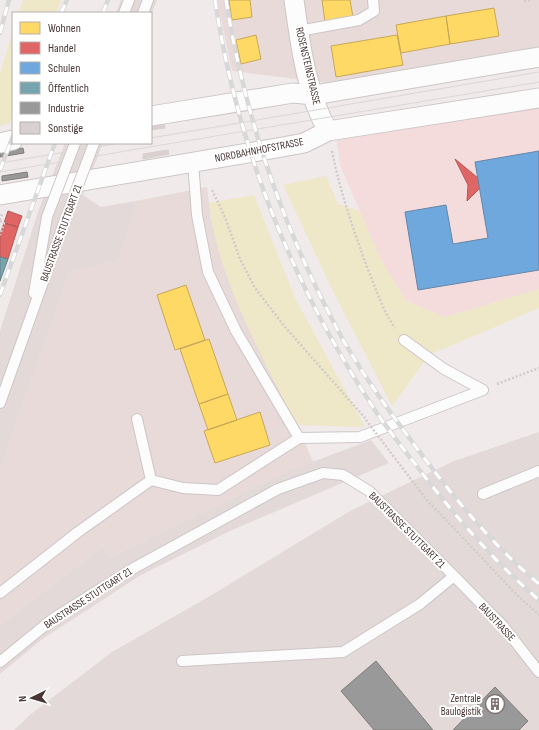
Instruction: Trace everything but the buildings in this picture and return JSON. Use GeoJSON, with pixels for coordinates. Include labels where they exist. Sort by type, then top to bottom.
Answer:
{"type":"FeatureCollection","features":[{"type":"Feature","properties":{"kind":"street","name":"ROSENSTEINSTRASSE"},"geometry":{"type":"LineString","coordinates":[[294,0],[307,73],[321,118],[328,131]]}},
{"type":"Feature","properties":{"kind":"street"},"geometry":{"type":"LineString","coordinates":[[152,116],[293,93],[314,95],[539,57]]}},
{"type":"Feature","properties":{"kind":"street","name":"NORDBAHNHOFSTRASSE"},"geometry":{"type":"LineString","coordinates":[[0,194],[304,143],[328,131],[539,98]]}},
{"type":"Feature","properties":{"kind":"street"},"geometry":{"type":"LineString","coordinates":[[0,143],[12,140]]}},
{"type":"Feature","properties":{"kind":"lane"},"geometry":{"type":"LineString","coordinates":[[124,12],[129,0]]}},
{"type":"Feature","properties":{"kind":"lane"},"geometry":{"type":"LineString","coordinates":[[143,12],[148,0]]}},
{"type":"Feature","properties":{"kind":"lane"},"geometry":{"type":"LineString","coordinates":[[299,31],[359,20],[374,11],[373,0]]}},
{"type":"Feature","properties":{"kind":"lane","name":"BAUSTRASSE STUTTGART 21"},"geometry":{"type":"LineString","coordinates":[[28,323],[47,217],[75,144]]}},
{"type":"Feature","properties":{"kind":"lane","name":"BAUSTRASSE STUTTGART 21"},"geometry":{"type":"LineString","coordinates":[[0,403],[94,144]]}},
{"type":"Feature","properties":{"kind":"lane"},"geometry":{"type":"LineString","coordinates":[[199,161],[197,215],[208,272],[236,331],[299,438]]}},
{"type":"Feature","properties":{"kind":"lane"},"geometry":{"type":"LineString","coordinates":[[404,340],[444,369],[483,390]]}},
{"type":"Feature","properties":{"kind":"lane"},"geometry":{"type":"LineString","coordinates":[[0,593],[78,532],[151,480],[183,488],[218,490],[299,438],[360,437],[483,390]]}},
{"type":"Feature","properties":{"kind":"lane"},"geometry":{"type":"LineString","coordinates":[[137,419],[151,480]]}},
{"type":"Feature","properties":{"kind":"lane"},"geometry":{"type":"LineString","coordinates":[[483,494],[539,471]]}},
{"type":"Feature","properties":{"kind":"lane","name":"BAUSTRASSE STUTTGART 21"},"geometry":{"type":"LineString","coordinates":[[0,662],[54,618],[134,568],[278,489],[323,473],[343,475],[370,491],[454,576],[420,604],[343,652],[182,661]]}},
{"type":"Feature","properties":{"kind":"lane","name":"BAUSTRASSE"},"geometry":{"type":"LineString","coordinates":[[454,576],[503,626],[538,669]]}},
{"type":"Feature","properties":{"kind":"path"},"geometry":{"type":"LineString","coordinates":[[524,1],[532,0]]}},
{"type":"Feature","properties":{"kind":"path"},"geometry":{"type":"LineString","coordinates":[[328,131],[337,175],[358,242],[384,312],[404,340]]}},
{"type":"Feature","properties":{"kind":"path"},"geometry":{"type":"LineString","coordinates":[[199,161],[225,217],[240,259],[255,288],[285,327],[366,420],[426,499],[517,595],[539,615]]}},
{"type":"Feature","properties":{"kind":"path"},"geometry":{"type":"LineString","coordinates":[[0,221],[4,222],[0,235]]}},
{"type":"Feature","properties":{"kind":"path"},"geometry":{"type":"LineString","coordinates":[[483,390],[539,368]]}},
{"type":"Feature","properties":{"kind":"shaded area"},"geometry":{"type":"Polygon","coordinates":[[[23,0],[61,0],[56,12],[19,12],[23,0]]]}},
{"type":"Feature","properties":{"kind":"shaded area"},"geometry":{"type":"Polygon","coordinates":[[[121,0],[157,0],[152,12],[116,12],[121,0]]]}},
{"type":"Feature","properties":{"kind":"shaded area"},"geometry":{"type":"Polygon","coordinates":[[[217,0],[539,0],[539,49],[329,83],[232,71],[217,0]]]}},
{"type":"Feature","properties":{"kind":"shaded area"},"geometry":{"type":"Polygon","coordinates":[[[12,34],[12,118],[10,123],[0,126],[0,74],[12,34]]]}},
{"type":"Feature","properties":{"kind":"shaded area"},"geometry":{"type":"Polygon","coordinates":[[[539,102],[539,289],[445,317],[406,301],[380,258],[340,165],[336,136],[539,102]]]}},
{"type":"Feature","properties":{"kind":"shaded area"},"geometry":{"type":"Polygon","coordinates":[[[65,144],[103,144],[83,195],[101,207],[136,201],[119,261],[69,271],[0,469],[0,331],[38,212],[65,144]]]}},
{"type":"Feature","properties":{"kind":"shaded area"},"geometry":{"type":"Polygon","coordinates":[[[326,176],[338,204],[360,211],[380,258],[406,301],[445,317],[539,289],[539,308],[429,355],[392,406],[332,289],[283,185],[326,176]]]}},
{"type":"Feature","properties":{"kind":"shaded area"},"geometry":{"type":"Polygon","coordinates":[[[207,187],[211,220],[313,462],[291,470],[110,557],[102,547],[0,625],[0,469],[69,270],[119,261],[136,201],[207,187]]]}},
{"type":"Feature","properties":{"kind":"shaded area"},"geometry":{"type":"Polygon","coordinates":[[[254,195],[295,298],[365,427],[296,425],[243,317],[222,261],[214,232],[209,203],[254,195]]]}},
{"type":"Feature","properties":{"kind":"shaded area"},"geometry":{"type":"Polygon","coordinates":[[[539,432],[539,730],[14,730],[31,714],[112,652],[210,596],[350,511],[454,461],[539,432]]]}},
{"type":"Feature","properties":{"kind":"shaded area"},"geometry":{"type":"Polygon","coordinates":[[[371,440],[389,463],[232,530],[141,575],[41,640],[0,674],[0,625],[102,547],[110,557],[291,470],[371,440]]]}},
{"type":"Feature","properties":{"kind":"tram line"},"geometry":{"type":"LineString","coordinates":[[152,138],[539,72]]}},
{"type":"Feature","properties":{"kind":"tram line"},"geometry":{"type":"LineString","coordinates":[[0,172],[539,82]]}},
{"type":"Feature","properties":{"kind":"tram line"},"geometry":{"type":"LineString","coordinates":[[0,163],[114,144]]}},
{"type":"Feature","properties":{"kind":"railway"},"geometry":{"type":"LineString","coordinates":[[0,33],[9,0]]}},
{"type":"Feature","properties":{"kind":"railway"},"geometry":{"type":"LineString","coordinates":[[61,12],[67,0]]}},
{"type":"Feature","properties":{"kind":"railway"},"geometry":{"type":"LineString","coordinates":[[103,12],[108,0]]}},
{"type":"Feature","properties":{"kind":"railway"},"geometry":{"type":"LineString","coordinates":[[215,0],[225,54],[253,161],[293,263],[317,312],[344,360],[397,441],[441,497],[488,551],[539,600]]}},
{"type":"Feature","properties":{"kind":"railway"},"geometry":{"type":"LineString","coordinates":[[226,0],[243,83],[266,165],[296,244],[333,321],[353,357],[376,392],[438,476],[493,540],[539,584]]}},
{"type":"Feature","properties":{"kind":"railway"},"geometry":{"type":"LineString","coordinates":[[0,170],[12,139]]}},
{"type":"Feature","properties":{"kind":"railway"},"geometry":{"type":"LineString","coordinates":[[0,295],[55,144]]}},
{"type":"Feature","properties":{"kind":"place","name":"Zentrale Baulogistik"},"geometry":{"type":"Point","coordinates":[495,704]}}]}
